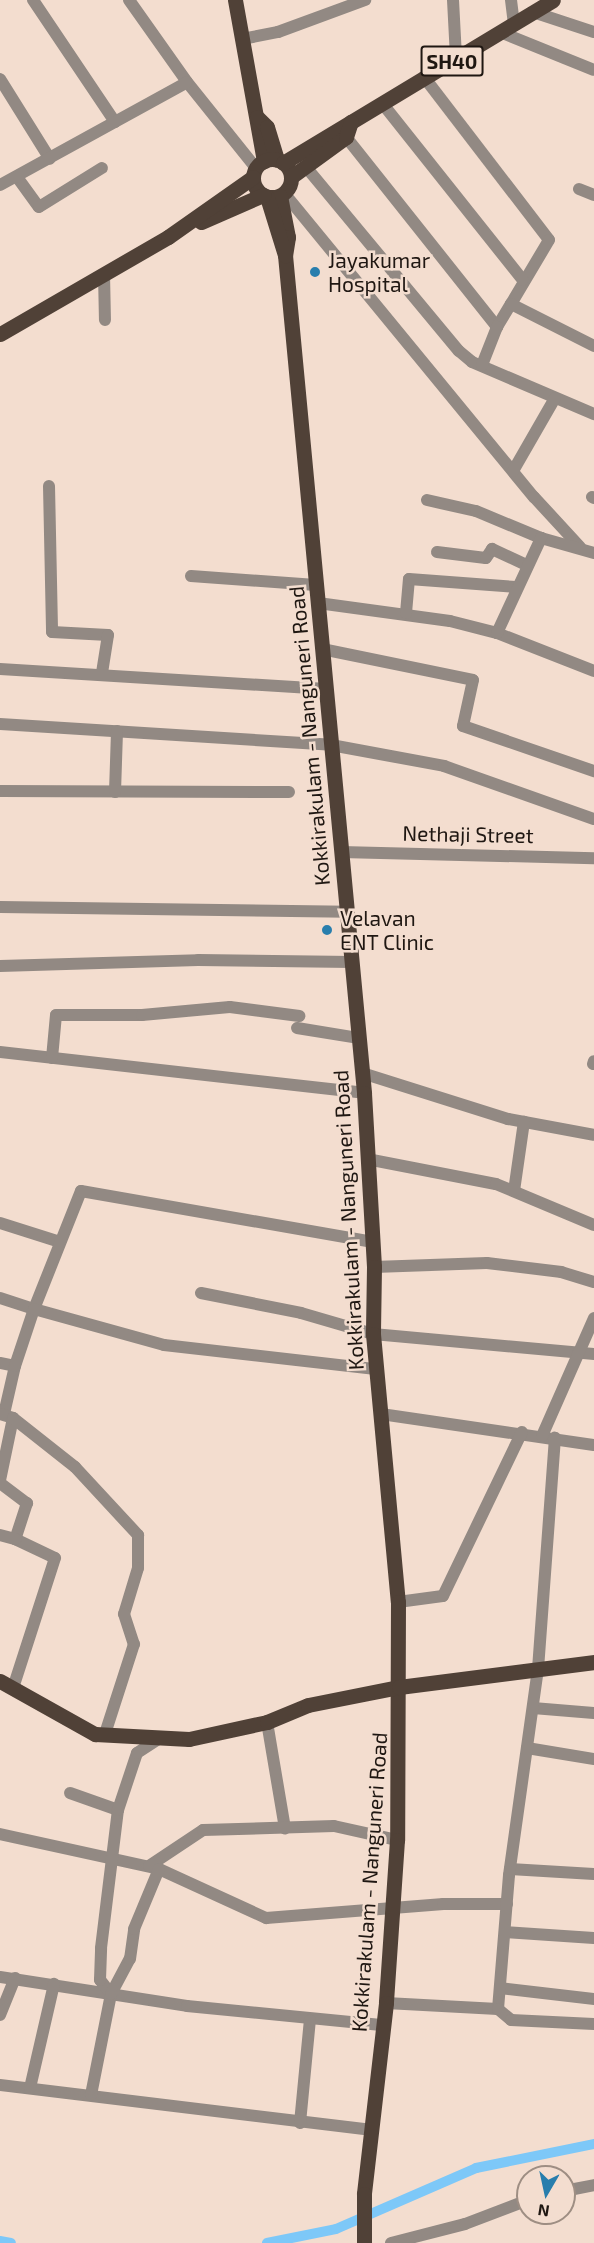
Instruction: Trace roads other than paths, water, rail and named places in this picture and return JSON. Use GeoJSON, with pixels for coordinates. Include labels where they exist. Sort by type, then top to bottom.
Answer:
{"type":"FeatureCollection","features":[{"type":"Feature","properties":{"kind":"main road"},"geometry":{"type":"LineString","coordinates":[[235,0],[257,117],[267,127],[267,166],[291,177]]}},
{"type":"Feature","properties":{"kind":"main road","name":"SH40"},"geometry":{"type":"LineString","coordinates":[[0,334],[168,237],[267,166],[349,130],[382,103],[553,0]]}},
{"type":"Feature","properties":{"kind":"main road"},"geometry":{"type":"LineString","coordinates":[[168,237],[273,195],[291,177],[349,130]]}},
{"type":"Feature","properties":{"kind":"main road","name":"Kokkirakulam - Nanguneri Road"},"geometry":{"type":"LineString","coordinates":[[267,166],[285,255],[359,1038],[374,1267],[373,1334],[398,1602],[397,1840],[390,1907],[386,2003],[381,2025],[364,2194],[365,2239]]}},
{"type":"Feature","properties":{"kind":"main road"},"geometry":{"type":"LineString","coordinates":[[6,1685],[95,1734],[189,1739],[267,1722],[308,1705],[399,1687],[594,1662]]}},
{"type":"Feature","properties":{"kind":"street"},"geometry":{"type":"LineString","coordinates":[[33,0],[115,122]]}},
{"type":"Feature","properties":{"kind":"street"},"geometry":{"type":"LineString","coordinates":[[129,0],[187,82],[267,166]]}},
{"type":"Feature","properties":{"kind":"street"},"geometry":{"type":"LineString","coordinates":[[242,39],[278,32],[365,0]]}},
{"type":"Feature","properties":{"kind":"street"},"geometry":{"type":"LineString","coordinates":[[453,0],[456,58]]}},
{"type":"Feature","properties":{"kind":"street"},"geometry":{"type":"LineString","coordinates":[[511,0],[514,23]]}},
{"type":"Feature","properties":{"kind":"street"},"geometry":{"type":"LineString","coordinates":[[533,12],[594,33]]}},
{"type":"Feature","properties":{"kind":"street"},"geometry":{"type":"LineString","coordinates":[[500,32],[594,70]]}},
{"type":"Feature","properties":{"kind":"street"},"geometry":{"type":"LineString","coordinates":[[424,77],[549,240],[497,327],[482,365]]}},
{"type":"Feature","properties":{"kind":"street"},"geometry":{"type":"LineString","coordinates":[[0,79],[50,159]]}},
{"type":"Feature","properties":{"kind":"street"},"geometry":{"type":"LineString","coordinates":[[0,185],[187,82]]}},
{"type":"Feature","properties":{"kind":"street"},"geometry":{"type":"LineString","coordinates":[[382,103],[523,280]]}},
{"type":"Feature","properties":{"kind":"street"},"geometry":{"type":"LineString","coordinates":[[349,130],[497,327]]}},
{"type":"Feature","properties":{"kind":"street"},"geometry":{"type":"LineString","coordinates":[[306,167],[459,351],[482,365],[594,414]]}},
{"type":"Feature","properties":{"kind":"street"},"geometry":{"type":"LineString","coordinates":[[17,177],[39,207],[102,168]]}},
{"type":"Feature","properties":{"kind":"street"},"geometry":{"type":"LineString","coordinates":[[579,189],[594,195]]}},
{"type":"Feature","properties":{"kind":"street"},"geometry":{"type":"LineString","coordinates":[[273,195],[580,547]]}},
{"type":"Feature","properties":{"kind":"street"},"geometry":{"type":"LineString","coordinates":[[104,274],[105,320]]}},
{"type":"Feature","properties":{"kind":"street"},"geometry":{"type":"LineString","coordinates":[[512,304],[593,341]]}},
{"type":"Feature","properties":{"kind":"street"},"geometry":{"type":"LineString","coordinates":[[513,471],[555,398]]}},
{"type":"Feature","properties":{"kind":"street"},"geometry":{"type":"LineString","coordinates":[[50,486],[52,632],[108,635],[102,673]]}},
{"type":"Feature","properties":{"kind":"street"},"geometry":{"type":"LineString","coordinates":[[426,500],[476,511],[541,538],[580,547],[594,553]]}},
{"type":"Feature","properties":{"kind":"street"},"geometry":{"type":"LineString","coordinates":[[497,633],[516,587],[541,538]]}},
{"type":"Feature","properties":{"kind":"street"},"geometry":{"type":"LineString","coordinates":[[437,552],[486,558],[492,549],[527,565]]}},
{"type":"Feature","properties":{"kind":"street"},"geometry":{"type":"LineString","coordinates":[[191,576],[316,585]]}},
{"type":"Feature","properties":{"kind":"street"},"geometry":{"type":"LineString","coordinates":[[406,613],[409,579],[516,587]]}},
{"type":"Feature","properties":{"kind":"street"},"geometry":{"type":"LineString","coordinates":[[318,603],[406,613],[497,633],[594,671]]}},
{"type":"Feature","properties":{"kind":"street"},"geometry":{"type":"LineString","coordinates":[[322,649],[473,680],[463,726],[594,771]]}},
{"type":"Feature","properties":{"kind":"street"},"geometry":{"type":"LineString","coordinates":[[0,669],[102,673],[326,689]]}},
{"type":"Feature","properties":{"kind":"street"},"geometry":{"type":"LineString","coordinates":[[0,724],[331,745],[444,766],[594,819]]}},
{"type":"Feature","properties":{"kind":"street"},"geometry":{"type":"LineString","coordinates":[[115,792],[117,731]]}},
{"type":"Feature","properties":{"kind":"street"},"geometry":{"type":"LineString","coordinates":[[0,791],[289,792]]}},
{"type":"Feature","properties":{"kind":"street","name":"Nethaji Street"},"geometry":{"type":"LineString","coordinates":[[341,852],[594,858]]}},
{"type":"Feature","properties":{"kind":"street"},"geometry":{"type":"LineString","coordinates":[[0,907],[347,912]]}},
{"type":"Feature","properties":{"kind":"street"},"geometry":{"type":"LineString","coordinates":[[0,966],[198,960],[352,962]]}},
{"type":"Feature","properties":{"kind":"street"},"geometry":{"type":"LineString","coordinates":[[52,1058],[56,1015],[142,1015],[230,1007],[359,1038]]}},
{"type":"Feature","properties":{"kind":"street"},"geometry":{"type":"LineString","coordinates":[[0,1052],[364,1093]]}},
{"type":"Feature","properties":{"kind":"street"},"geometry":{"type":"LineString","coordinates":[[362,1073],[524,1122],[594,1135]]}},
{"type":"Feature","properties":{"kind":"street"},"geometry":{"type":"LineString","coordinates":[[514,1191],[524,1122]]}},
{"type":"Feature","properties":{"kind":"street"},"geometry":{"type":"LineString","coordinates":[[367,1159],[514,1191],[594,1225]]}},
{"type":"Feature","properties":{"kind":"street"},"geometry":{"type":"LineString","coordinates":[[15,1539],[27,1503],[0,1481],[6,1415],[15,1366],[34,1309],[81,1191],[372,1242]]}},
{"type":"Feature","properties":{"kind":"street"},"geometry":{"type":"LineString","coordinates":[[0,1223],[60,1242]]}},
{"type":"Feature","properties":{"kind":"street"},"geometry":{"type":"LineString","coordinates":[[374,1267],[487,1263],[561,1272],[594,1282]]}},
{"type":"Feature","properties":{"kind":"street"},"geometry":{"type":"LineString","coordinates":[[201,1293],[301,1313],[373,1334],[594,1354]]}},
{"type":"Feature","properties":{"kind":"street"},"geometry":{"type":"LineString","coordinates":[[0,1298],[164,1345],[376,1369]]}},
{"type":"Feature","properties":{"kind":"street"},"geometry":{"type":"LineString","coordinates":[[542,1436],[576,1351],[594,1318]]}},
{"type":"Feature","properties":{"kind":"street"},"geometry":{"type":"LineString","coordinates":[[0,1363],[15,1366]]}},
{"type":"Feature","properties":{"kind":"street"},"geometry":{"type":"LineString","coordinates":[[381,1414],[522,1432],[594,1445]]}},
{"type":"Feature","properties":{"kind":"street"},"geometry":{"type":"LineString","coordinates":[[6,1415],[75,1467],[138,1535],[138,1568],[124,1614],[134,1644],[105,1734]]}},
{"type":"Feature","properties":{"kind":"street"},"geometry":{"type":"LineString","coordinates":[[398,1602],[443,1596],[522,1432]]}},
{"type":"Feature","properties":{"kind":"street"},"geometry":{"type":"LineString","coordinates":[[498,2009],[510,1869],[538,1669],[555,1438]]}},
{"type":"Feature","properties":{"kind":"street"},"geometry":{"type":"LineString","coordinates":[[0,1534],[55,1558],[6,1685]]}},
{"type":"Feature","properties":{"kind":"street"},"geometry":{"type":"LineString","coordinates":[[533,1708],[594,1713]]}},
{"type":"Feature","properties":{"kind":"street"},"geometry":{"type":"LineString","coordinates":[[267,1722],[285,1828]]}},
{"type":"Feature","properties":{"kind":"street"},"geometry":{"type":"LineString","coordinates":[[111,1994],[100,1980],[111,1858],[118,1810],[137,1753],[160,1738]]}},
{"type":"Feature","properties":{"kind":"street"},"geometry":{"type":"LineString","coordinates":[[527,1748],[594,1759]]}},
{"type":"Feature","properties":{"kind":"street"},"geometry":{"type":"LineString","coordinates":[[70,1793],[118,1810]]}},
{"type":"Feature","properties":{"kind":"street"},"geometry":{"type":"LineString","coordinates":[[91,2095],[111,1994],[130,1959],[134,1929],[154,1867],[203,1830],[334,1826],[397,1840]]}},
{"type":"Feature","properties":{"kind":"street"},"geometry":{"type":"LineString","coordinates":[[0,1834],[23,1842],[154,1867],[266,1918],[390,1907],[507,1904]]}},
{"type":"Feature","properties":{"kind":"street"},"geometry":{"type":"LineString","coordinates":[[510,1869],[594,1874]]}},
{"type":"Feature","properties":{"kind":"street"},"geometry":{"type":"LineString","coordinates":[[505,1932],[594,1938]]}},
{"type":"Feature","properties":{"kind":"street"},"geometry":{"type":"LineString","coordinates":[[0,1977],[310,2020],[381,2025]]}},
{"type":"Feature","properties":{"kind":"street"},"geometry":{"type":"LineString","coordinates":[[0,2015],[15,1978]]}},
{"type":"Feature","properties":{"kind":"street"},"geometry":{"type":"LineString","coordinates":[[30,2088],[54,1984]]}},
{"type":"Feature","properties":{"kind":"street"},"geometry":{"type":"LineString","coordinates":[[500,1988],[594,1999]]}},
{"type":"Feature","properties":{"kind":"street"},"geometry":{"type":"LineString","coordinates":[[386,2003],[498,2009],[511,2020],[594,2024]]}},
{"type":"Feature","properties":{"kind":"street"},"geometry":{"type":"LineString","coordinates":[[300,2123],[310,2020]]}},
{"type":"Feature","properties":{"kind":"street"},"geometry":{"type":"LineString","coordinates":[[0,2085],[372,2130]]}},
{"type":"Feature","properties":{"kind":"street"},"geometry":{"type":"LineString","coordinates":[[576,2189],[594,2185]]}},
{"type":"Feature","properties":{"kind":"street"},"geometry":{"type":"LineString","coordinates":[[391,2243],[465,2224],[516,2205]]}},
{"type":"Feature","properties":{"kind":"waterway"},"geometry":{"type":"LineString","coordinates":[[267,2243],[336,2229],[476,2168],[594,2144]]}},
{"type":"Feature","properties":{"kind":"waterway"},"geometry":{"type":"LineString","coordinates":[[0,2241],[11,2243]]}},
{"type":"Feature","properties":{"kind":"place","name":"Jayakumar Hospital"},"geometry":{"type":"Point","coordinates":[315,272]}},
{"type":"Feature","properties":{"kind":"place","name":"Velavan ENT Clinic"},"geometry":{"type":"Point","coordinates":[327,930]}}]}
